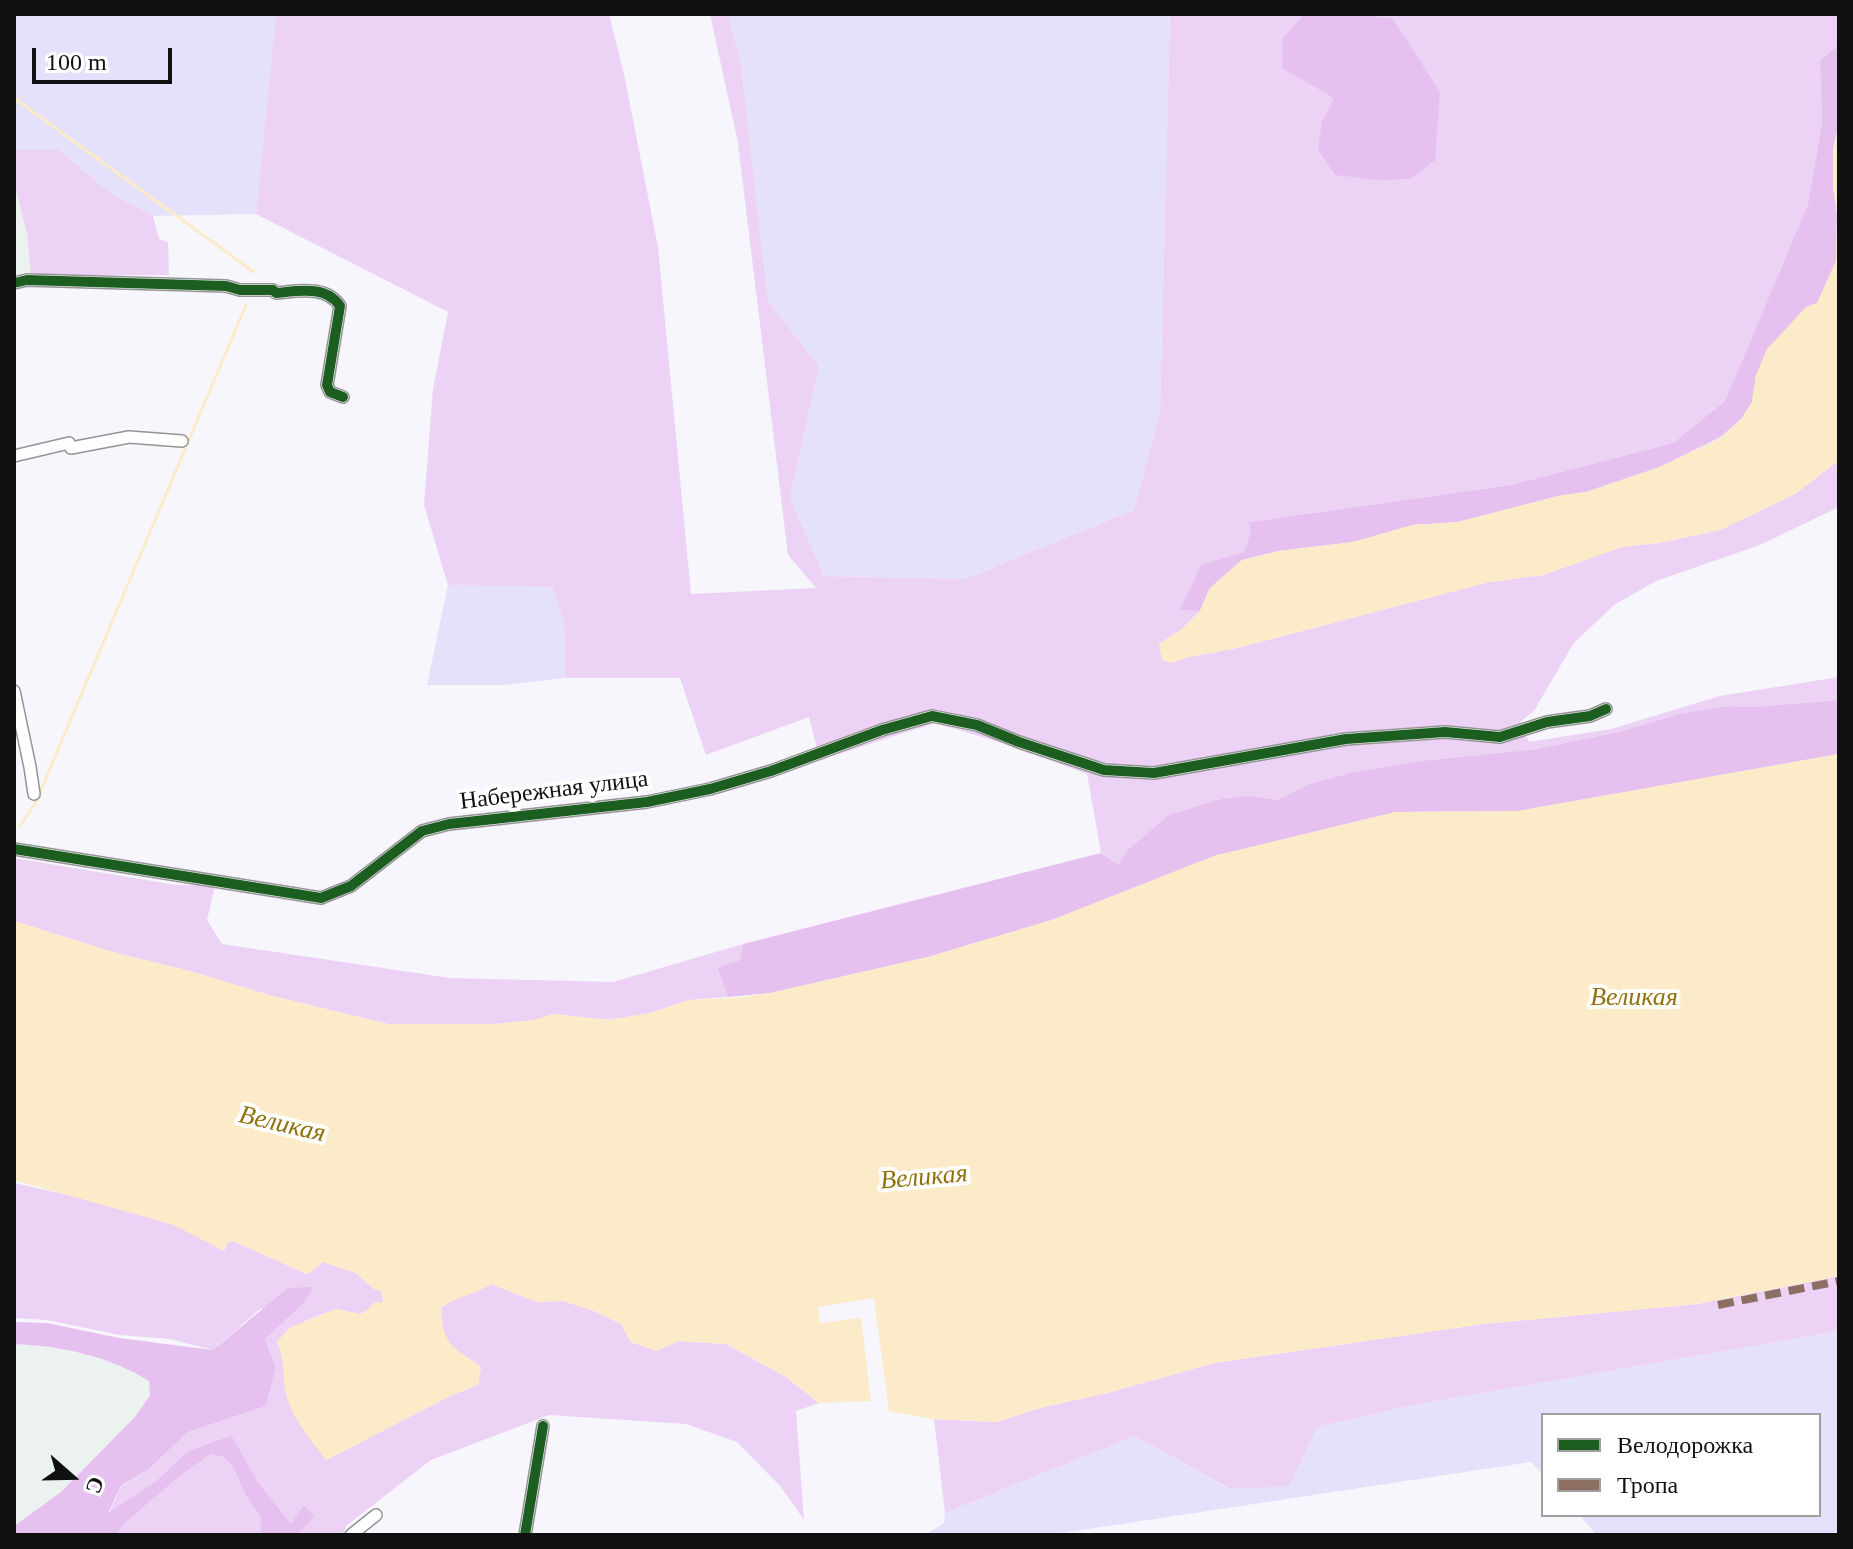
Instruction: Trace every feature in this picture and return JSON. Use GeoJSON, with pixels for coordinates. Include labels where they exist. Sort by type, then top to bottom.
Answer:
{"type":"FeatureCollection","features":[{"type":"Feature","properties":{"kind":"street"},"geometry":{"type":"LineString","coordinates":[[14,283],[27,280],[211,285],[240,290],[273,290],[276,293],[307,290],[331,295],[340,306],[327,385],[330,392],[343,397]]}},
{"type":"Feature","properties":{"kind":"street"},"geometry":{"type":"LineString","coordinates":[[14,456],[69,443],[71,448],[129,437],[182,441]]}},
{"type":"Feature","properties":{"kind":"street"},"geometry":{"type":"LineString","coordinates":[[14,691],[34,794]]}},
{"type":"Feature","properties":{"kind":"street","name":"Набережная улица"},"geometry":{"type":"LineString","coordinates":[[14,849],[321,898],[351,886],[422,831],[449,824],[647,802],[710,789],[932,716],[977,725],[1104,770],[1154,773],[1346,739],[1445,732],[1500,737],[1547,722],[1590,716],[1606,709]]}},
{"type":"Feature","properties":{"kind":"street"},"geometry":{"type":"LineString","coordinates":[[525,1535],[543,1426]]}},
{"type":"Feature","properties":{"kind":"street"},"geometry":{"type":"LineString","coordinates":[[351,1535],[376,1515]]}},
{"type":"Feature","properties":{"kind":"shaded area"},"geometry":{"type":"Polygon","coordinates":[[[14,14],[276,14],[256,214],[153,216],[112,194],[57,150],[14,150],[14,14]]]}},
{"type":"Feature","properties":{"kind":"shaded area"},"geometry":{"type":"Polygon","coordinates":[[[276,14],[609,14],[658,247],[691,594],[816,588],[788,555],[738,143],[710,14],[728,14],[741,64],[768,301],[819,366],[790,498],[824,576],[965,579],[1134,510],[1160,412],[1170,14],[1839,14],[1839,45],[1820,60],[1822,123],[1808,204],[1725,401],[1673,443],[1511,485],[1249,522],[1251,531],[1244,553],[1201,565],[1181,610],[1200,611],[1182,629],[1159,644],[1171,663],[1489,582],[1543,575],[1622,547],[1720,530],[1795,494],[1839,460],[1839,507],[1760,545],[1656,581],[1614,605],[1573,644],[1534,711],[1520,722],[1529,742],[1611,729],[1720,696],[1839,677],[1839,700],[1755,707],[1728,706],[1683,713],[1622,731],[1537,749],[1420,761],[1354,772],[1309,784],[1277,800],[1250,796],[1119,865],[1101,853],[1087,774],[935,723],[820,760],[809,717],[706,755],[680,678],[565,678],[564,620],[552,587],[448,585],[424,505],[433,389],[448,312],[256,214],[276,14]],[[1380,17],[1322,122],[1392,18],[1380,17]]]}},
{"type":"Feature","properties":{"kind":"shaded area"},"geometry":{"type":"Polygon","coordinates":[[[728,14],[1170,14],[1160,412],[1134,510],[965,579],[824,576],[790,498],[819,366],[768,301],[741,64],[728,14]]]}},
{"type":"Feature","properties":{"kind":"shaded area"},"geometry":{"type":"Polygon","coordinates":[[[1304,15],[1392,18],[1440,92],[1435,160],[1410,179],[1378,180],[1335,175],[1318,149],[1322,122],[1334,98],[1282,68],[1283,38],[1304,15]]]}},
{"type":"Feature","properties":{"kind":"shaded area"},"geometry":{"type":"Polygon","coordinates":[[[1839,45],[1839,124],[1833,149],[1836,261],[1817,304],[1756,375],[1752,402],[1742,418],[1721,437],[1660,467],[1586,492],[1558,496],[1458,522],[1413,525],[1353,542],[1279,551],[1242,560],[1210,588],[1200,611],[1180,610],[1201,565],[1244,552],[1251,531],[1249,522],[1511,485],[1673,443],[1725,401],[1808,204],[1822,123],[1820,60],[1839,45]]]}},
{"type":"Feature","properties":{"kind":"shaded area"},"geometry":{"type":"Polygon","coordinates":[[[57,149],[112,194],[153,216],[159,239],[168,242],[169,275],[31,275],[27,234],[14,183],[14,150],[57,149]]]}},
{"type":"Feature","properties":{"kind":"shaded area"},"geometry":{"type":"Polygon","coordinates":[[[14,183],[27,234],[31,275],[14,279],[14,183]]]}},
{"type":"Feature","properties":{"kind":"shaded area"},"geometry":{"type":"Polygon","coordinates":[[[448,585],[552,587],[564,620],[565,678],[503,685],[427,685],[448,585]]]}},
{"type":"Feature","properties":{"kind":"shaded area"},"geometry":{"type":"Polygon","coordinates":[[[1839,700],[1839,754],[1518,811],[1396,812],[1214,856],[1052,920],[928,957],[770,993],[728,997],[717,968],[740,960],[743,944],[1101,853],[1119,865],[1128,850],[1169,815],[1222,799],[1250,796],[1277,800],[1309,784],[1354,772],[1420,761],[1537,749],[1622,731],[1683,713],[1728,706],[1755,707],[1839,700]]]}},
{"type":"Feature","properties":{"kind":"shaded area"},"geometry":{"type":"Polygon","coordinates":[[[14,858],[176,885],[215,885],[207,920],[222,944],[450,978],[613,982],[743,944],[740,960],[717,969],[728,997],[689,1000],[651,1013],[609,1020],[553,1014],[535,1020],[495,1024],[388,1024],[272,996],[14,921],[14,858]]]}},
{"type":"Feature","properties":{"kind":"shaded area"},"geometry":{"type":"Polygon","coordinates":[[[14,1183],[153,1218],[180,1227],[224,1251],[228,1242],[233,1241],[307,1274],[323,1262],[356,1273],[374,1289],[381,1291],[384,1302],[360,1314],[336,1309],[305,1321],[277,1342],[285,1361],[285,1388],[326,1460],[452,1395],[478,1385],[481,1367],[450,1344],[444,1330],[441,1308],[491,1284],[537,1302],[563,1301],[592,1310],[621,1324],[631,1342],[657,1351],[678,1341],[726,1344],[786,1377],[819,1403],[796,1411],[804,1520],[781,1487],[737,1442],[686,1424],[549,1415],[431,1460],[346,1526],[343,1535],[297,1535],[313,1517],[291,1525],[257,1481],[230,1435],[188,1451],[156,1481],[108,1515],[121,1487],[149,1469],[188,1432],[266,1406],[276,1368],[265,1339],[304,1303],[260,1309],[213,1350],[170,1339],[119,1335],[47,1320],[14,1318],[14,1183]]]}},
{"type":"Feature","properties":{"kind":"shaded area"},"geometry":{"type":"Polygon","coordinates":[[[1839,1276],[1839,1331],[1414,1405],[1317,1427],[1289,1486],[1230,1489],[1135,1436],[945,1513],[934,1419],[996,1422],[1214,1363],[1483,1324],[1697,1304],[1839,1276]]]}},
{"type":"Feature","properties":{"kind":"shaded area"},"geometry":{"type":"Polygon","coordinates":[[[313,1287],[304,1303],[265,1339],[276,1368],[266,1406],[188,1432],[149,1469],[121,1486],[108,1513],[156,1481],[188,1451],[231,1435],[257,1481],[291,1524],[304,1505],[314,1517],[297,1535],[261,1535],[261,1517],[247,1498],[232,1465],[223,1457],[211,1454],[181,1475],[124,1524],[117,1535],[14,1535],[14,1526],[61,1492],[135,1417],[150,1395],[149,1381],[118,1365],[67,1350],[14,1344],[14,1322],[47,1323],[119,1338],[213,1350],[288,1288],[313,1287]]]}},
{"type":"Feature","properties":{"kind":"shaded area"},"geometry":{"type":"Polygon","coordinates":[[[1839,1331],[1839,1535],[1597,1535],[1581,1517],[1821,1517],[1821,1413],[1541,1413],[1541,1473],[1531,1462],[1049,1535],[925,1535],[944,1523],[945,1513],[1135,1436],[1229,1489],[1317,1427],[1414,1405],[1839,1331]]]}},
{"type":"Feature","properties":{"kind":"shaded area"},"geometry":{"type":"Polygon","coordinates":[[[14,1344],[85,1354],[125,1366],[149,1381],[150,1395],[134,1419],[61,1492],[14,1526],[14,1344]]]}},
{"type":"Feature","properties":{"kind":"shaded area"},"geometry":{"type":"Polygon","coordinates":[[[211,1454],[223,1457],[232,1465],[247,1498],[261,1517],[261,1535],[117,1535],[124,1524],[181,1475],[211,1454]]]}},
{"type":"Feature","properties":{"kind":"water"},"geometry":{"type":"Polygon","coordinates":[[[1839,124],[1838,461],[1795,494],[1720,530],[1622,547],[1543,575],[1489,582],[1237,648],[1171,663],[1162,660],[1159,644],[1182,629],[1200,611],[1210,588],[1242,560],[1279,551],[1353,542],[1413,525],[1458,522],[1558,496],[1586,492],[1660,467],[1721,438],[1742,418],[1752,402],[1756,375],[1767,349],[1806,307],[1817,303],[1836,261],[1833,149],[1839,124]]]}},
{"type":"Feature","properties":{"kind":"water","name":"Великая"},"geometry":{"type":"Polygon","coordinates":[[[1839,754],[1839,1276],[1697,1304],[1483,1324],[1214,1363],[996,1422],[934,1419],[889,1411],[874,1298],[818,1307],[820,1323],[861,1318],[871,1401],[819,1403],[786,1377],[727,1344],[678,1341],[657,1351],[631,1342],[621,1324],[592,1310],[563,1301],[537,1302],[491,1284],[441,1308],[444,1330],[451,1344],[481,1367],[478,1385],[452,1395],[326,1460],[290,1407],[277,1342],[289,1328],[336,1309],[361,1314],[373,1303],[384,1302],[381,1291],[374,1289],[356,1273],[323,1262],[307,1274],[233,1241],[228,1242],[224,1251],[174,1225],[14,1180],[14,921],[272,996],[388,1024],[495,1024],[535,1020],[553,1014],[609,1020],[651,1013],[689,1000],[770,993],[928,957],[1052,920],[1214,856],[1396,812],[1518,811],[1839,754]]]}},
{"type":"Feature","properties":{"kind":"waterway"},"geometry":{"type":"LineString","coordinates":[[14,98],[254,272]]}},
{"type":"Feature","properties":{"kind":"waterway"},"geometry":{"type":"LineString","coordinates":[[20,826],[35,804],[246,305]]}},
{"type":"Feature","properties":{"kind":"marked path"},"geometry":{"type":"LineString","coordinates":[[1718,1305],[1839,1281]]}},
{"type":"Feature","properties":{"kind":"cycle path"},"geometry":{"type":"LineString","coordinates":[[14,283],[27,280],[226,286],[240,290],[273,290],[276,293],[319,292],[334,299],[340,306],[327,385],[330,392],[343,397]]}},
{"type":"Feature","properties":{"kind":"cycle path"},"geometry":{"type":"LineString","coordinates":[[14,849],[321,898],[351,886],[422,831],[449,824],[647,802],[710,789],[932,716],[977,725],[1104,770],[1154,773],[1346,739],[1445,732],[1500,737],[1547,722],[1590,716],[1606,709]]}},
{"type":"Feature","properties":{"kind":"cycle path"},"geometry":{"type":"LineString","coordinates":[[525,1535],[543,1426]]}}]}
